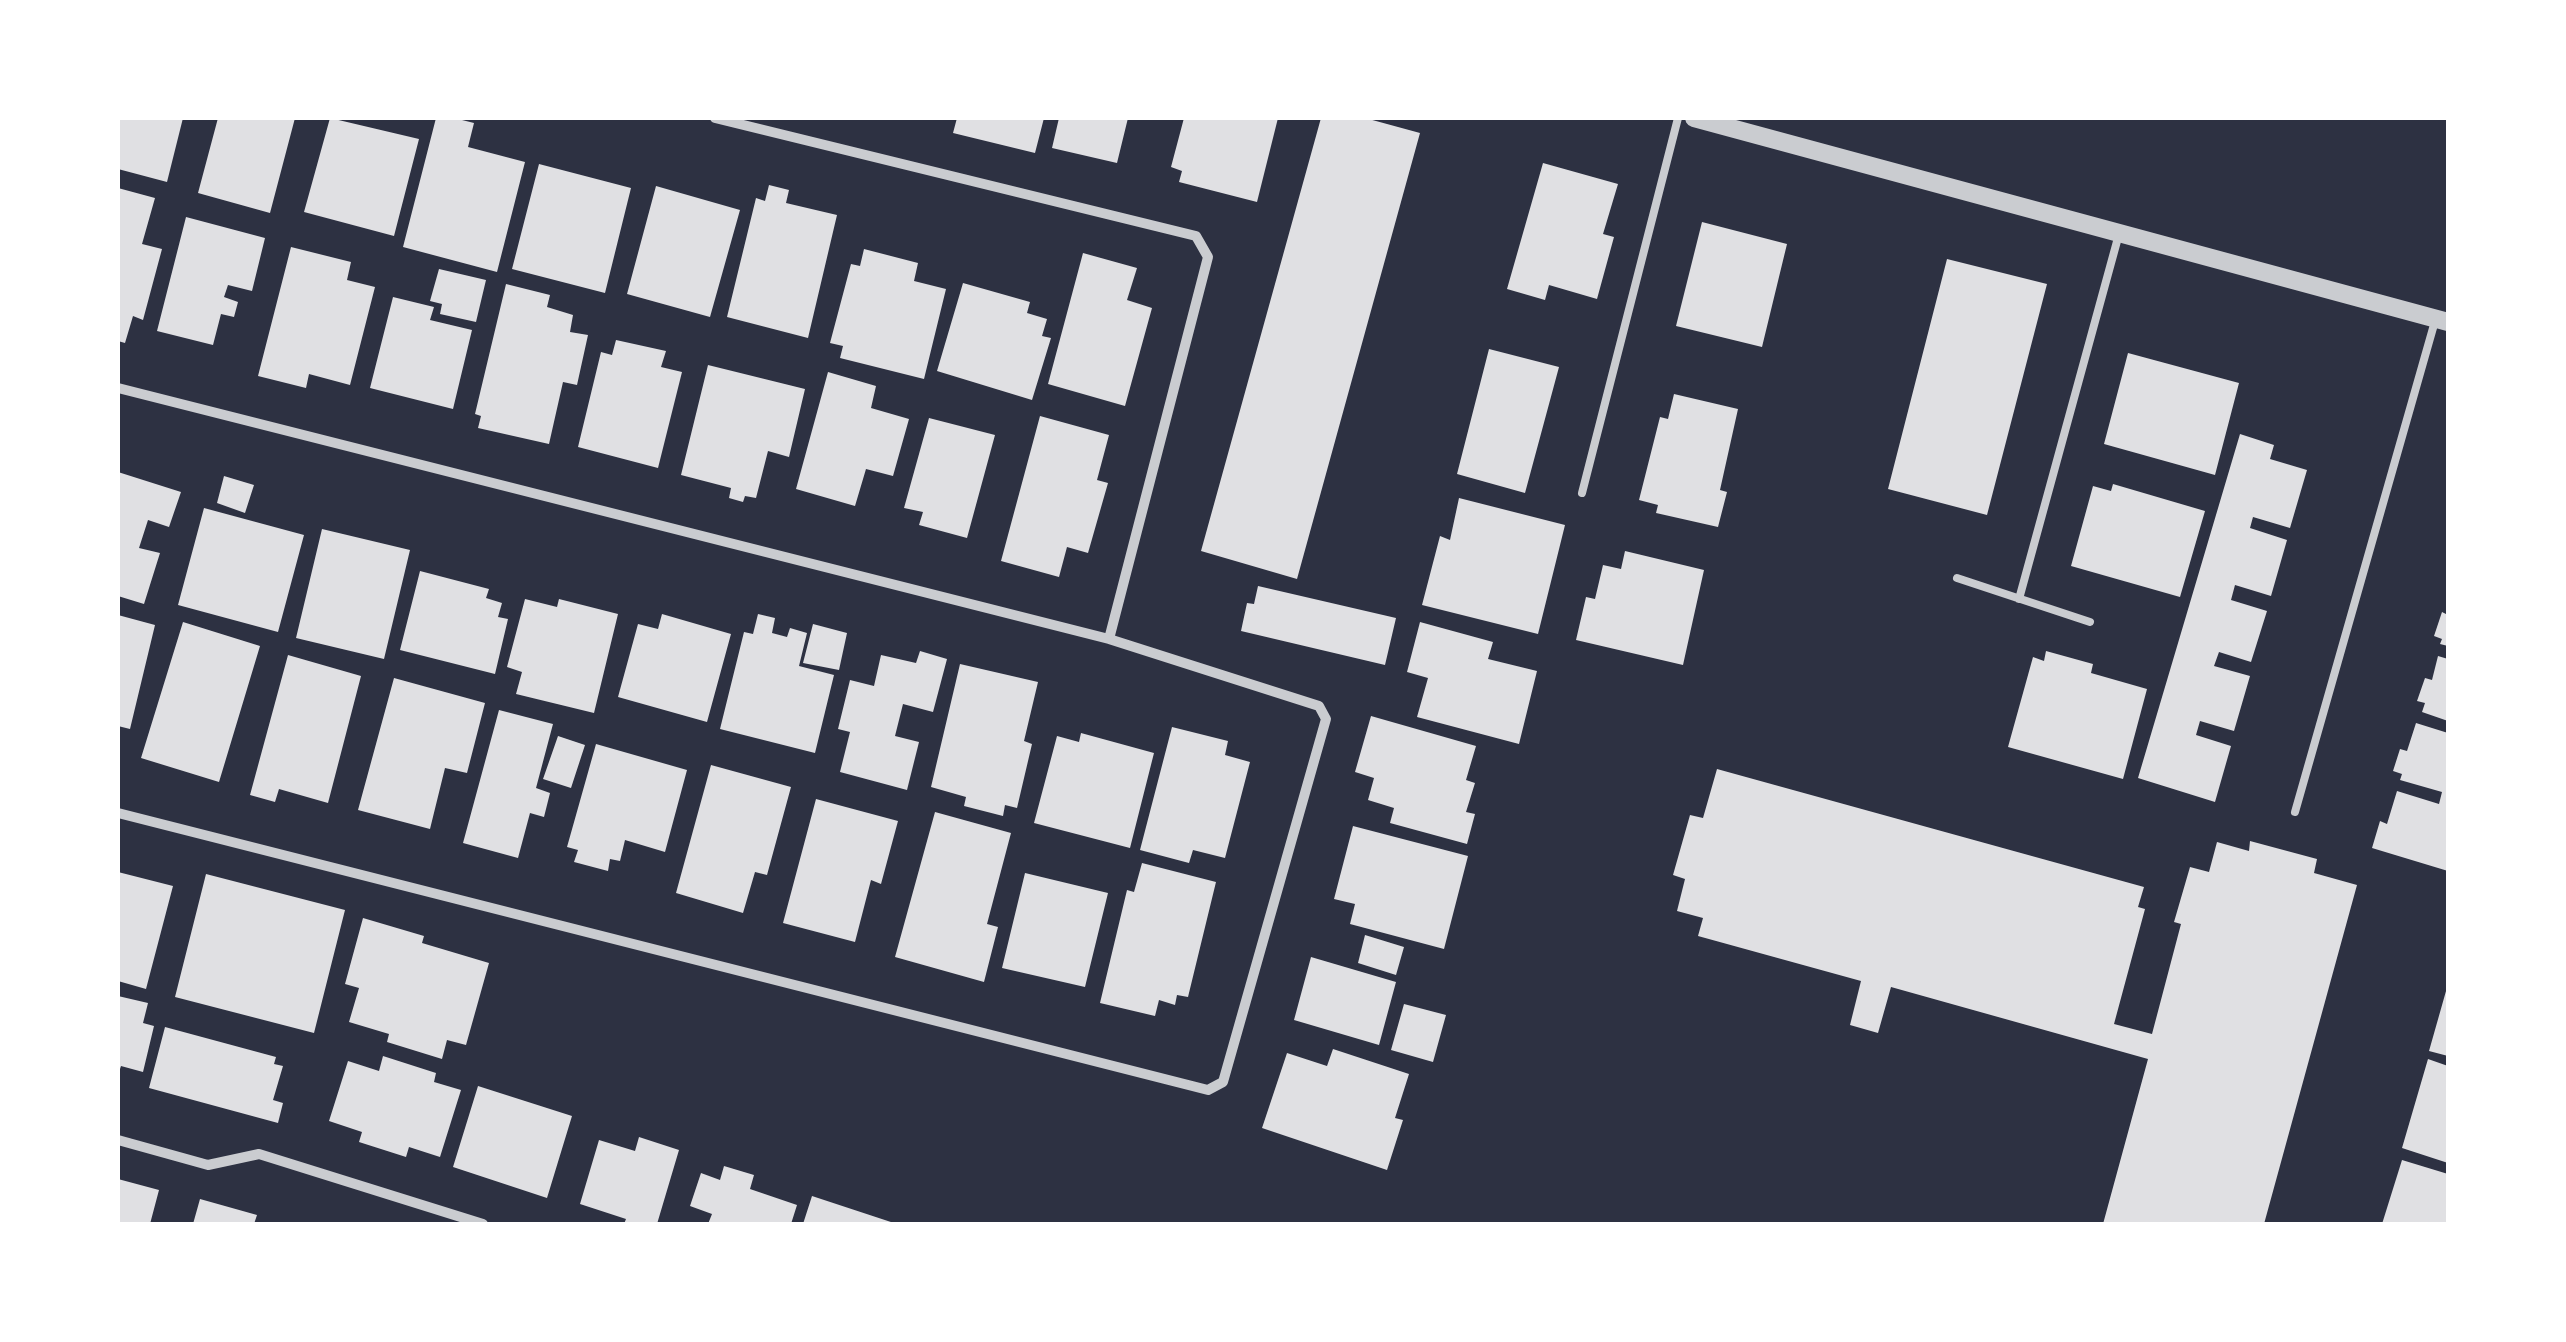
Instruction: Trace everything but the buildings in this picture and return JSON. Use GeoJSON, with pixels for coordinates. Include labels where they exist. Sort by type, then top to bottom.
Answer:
{"type":"FeatureCollection","features":[{"type":"Feature","properties":{"kind":"street"},"geometry":{"type":"LineString","coordinates":[[715,118],[1196,236],[1208,257],[1108,639]]}},
{"type":"Feature","properties":{"kind":"street"},"geometry":{"type":"LineString","coordinates":[[1694,118],[2442,320]]}},
{"type":"Feature","properties":{"kind":"street"},"geometry":{"type":"LineString","coordinates":[[118,388],[1108,639],[1319,706],[1326,719],[1223,1082],[1208,1090],[118,813]]}},
{"type":"Feature","properties":{"kind":"street"},"geometry":{"type":"LineString","coordinates":[[118,1140],[208,1164],[259,1154],[483,1224]]}},
{"type":"Feature","properties":{"kind":"lane"},"geometry":{"type":"LineString","coordinates":[[1582,493],[1678,118]]}},
{"type":"Feature","properties":{"kind":"lane"},"geometry":{"type":"LineString","coordinates":[[2019,599],[2118,234]]}},
{"type":"Feature","properties":{"kind":"lane"},"geometry":{"type":"LineString","coordinates":[[2295,812],[2442,320]]}},
{"type":"Feature","properties":{"kind":"lane"},"geometry":{"type":"LineString","coordinates":[[1957,578],[2090,622]]}}]}
